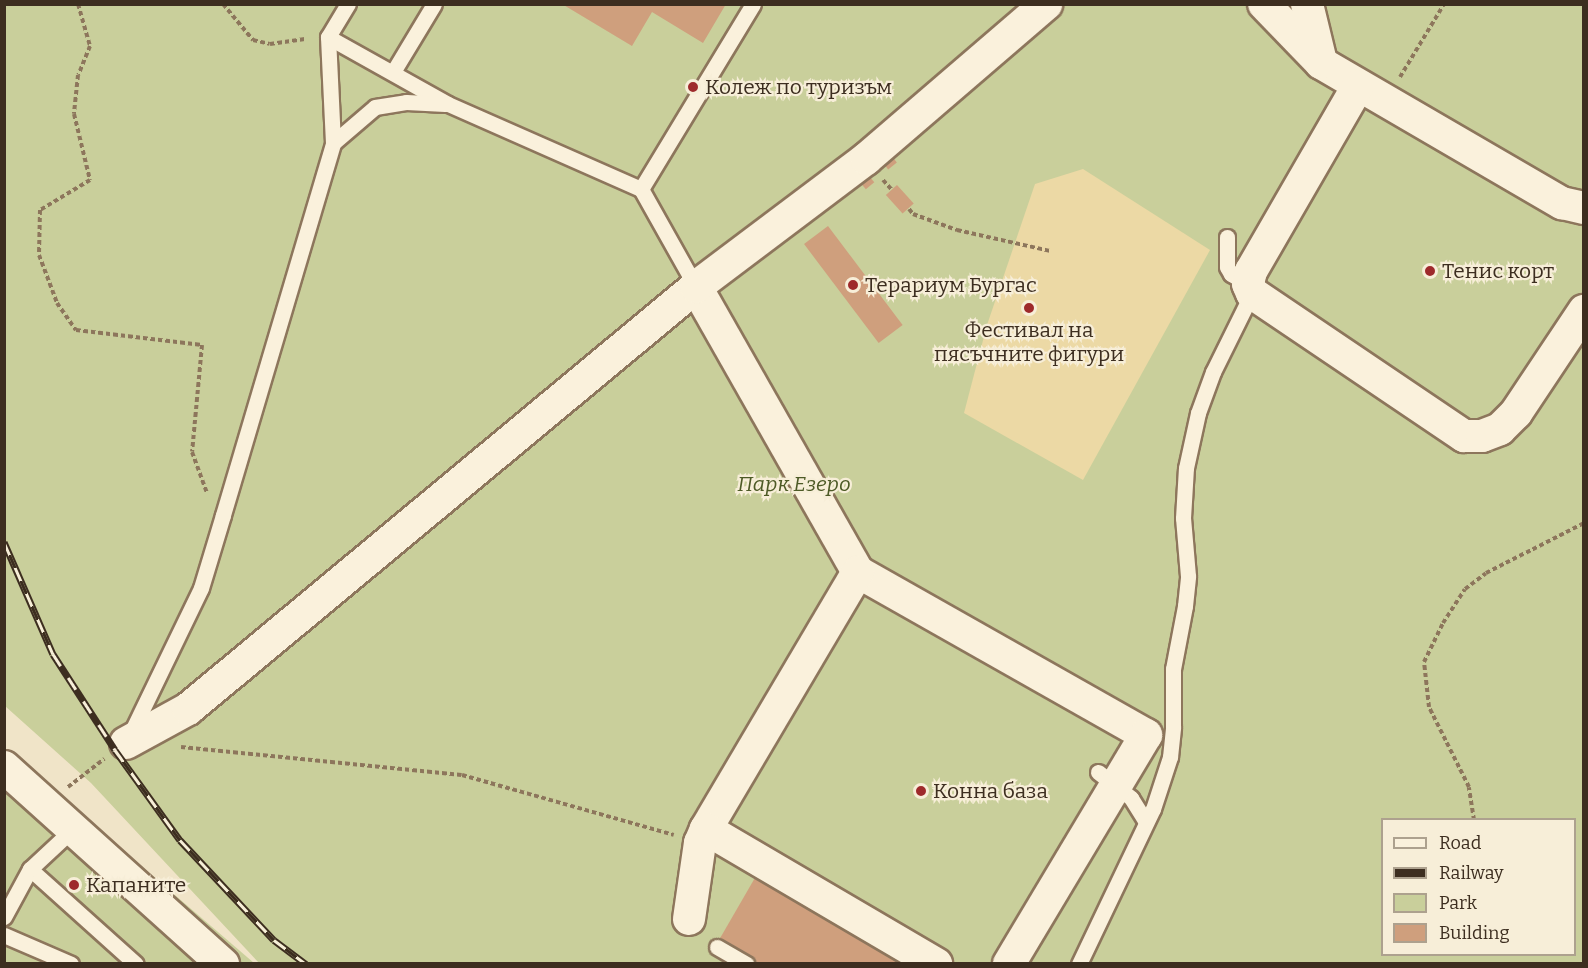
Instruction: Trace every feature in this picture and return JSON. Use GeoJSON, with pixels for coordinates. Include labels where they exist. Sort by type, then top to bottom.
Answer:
{"type":"FeatureCollection","features":[{"type":"Feature","properties":{"kind":"street"},"geometry":{"type":"LineString","coordinates":[[126,742],[188,709],[696,287],[866,159],[1046,4]]}},
{"type":"Feature","properties":{"kind":"street"},"geometry":{"type":"LineString","coordinates":[[1264,4],[1321,63],[1562,202],[1584,208]]}},
{"type":"Feature","properties":{"kind":"street"},"geometry":{"type":"LineString","coordinates":[[1307,4],[1321,63]]}},
{"type":"Feature","properties":{"kind":"street"},"geometry":{"type":"LineString","coordinates":[[1358,86],[1251,271],[1250,288],[1464,435],[1482,436],[1500,429],[1516,413],[1584,311]]}},
{"type":"Feature","properties":{"kind":"street"},"geometry":{"type":"LineString","coordinates":[[696,287],[858,572],[1146,735],[1108,778],[1009,963]]}},
{"type":"Feature","properties":{"kind":"street"},"geometry":{"type":"LineString","coordinates":[[689,919],[703,836],[858,572]]}},
{"type":"Feature","properties":{"kind":"street"},"geometry":{"type":"LineString","coordinates":[[4,767],[223,963]]}},
{"type":"Feature","properties":{"kind":"street"},"geometry":{"type":"LineString","coordinates":[[703,836],[936,963]]}},
{"type":"Feature","properties":{"kind":"lane"},"geometry":{"type":"LineString","coordinates":[[126,742],[201,588],[223,515],[333,142],[328,37],[348,4]]}},
{"type":"Feature","properties":{"kind":"lane"},"geometry":{"type":"LineString","coordinates":[[393,72],[434,4]]}},
{"type":"Feature","properties":{"kind":"lane"},"geometry":{"type":"LineString","coordinates":[[641,189],[753,4]]}},
{"type":"Feature","properties":{"kind":"lane"},"geometry":{"type":"LineString","coordinates":[[328,37],[448,104],[641,189],[696,287]]}},
{"type":"Feature","properties":{"kind":"lane"},"geometry":{"type":"LineString","coordinates":[[333,142],[375,107],[406,102],[448,104]]}},
{"type":"Feature","properties":{"kind":"lane"},"geometry":{"type":"LineString","coordinates":[[1079,963],[1162,786],[1171,747],[1173,669],[1185,606],[1188,576],[1183,518],[1186,468],[1198,413],[1213,372],[1250,288],[1227,267],[1227,237]]}},
{"type":"Feature","properties":{"kind":"lane"},"geometry":{"type":"LineString","coordinates":[[1108,778],[1131,798],[1146,822]]}},
{"type":"Feature","properties":{"kind":"lane"},"geometry":{"type":"LineString","coordinates":[[4,917],[30,869],[73,829]]}},
{"type":"Feature","properties":{"kind":"lane"},"geometry":{"type":"LineString","coordinates":[[30,869],[136,963]]}},
{"type":"Feature","properties":{"kind":"lane"},"geometry":{"type":"LineString","coordinates":[[4,935],[70,963]]}},
{"type":"Feature","properties":{"kind":"lane"},"geometry":{"type":"LineString","coordinates":[[717,947],[746,963]]}},
{"type":"Feature","properties":{"kind":"path"},"geometry":{"type":"LineString","coordinates":[[78,4],[90,46],[78,75],[74,114],[82,156],[90,180],[40,210],[39,255],[57,303],[76,330],[202,345],[192,452],[205,490],[223,515]]}},
{"type":"Feature","properties":{"kind":"path"},"geometry":{"type":"LineString","coordinates":[[223,4],[253,40],[270,44],[328,37]]}},
{"type":"Feature","properties":{"kind":"path"},"geometry":{"type":"LineString","coordinates":[[1386,101],[1444,4]]}},
{"type":"Feature","properties":{"kind":"path"},"geometry":{"type":"LineString","coordinates":[[909,209],[913,214],[957,230],[1050,251]]}},
{"type":"Feature","properties":{"kind":"path"},"geometry":{"type":"LineString","coordinates":[[1474,818],[1469,787],[1429,707],[1424,662],[1443,623],[1466,590],[1486,573],[1584,523]]}},
{"type":"Feature","properties":{"kind":"path"},"geometry":{"type":"LineString","coordinates":[[46,804],[126,742]]}},
{"type":"Feature","properties":{"kind":"path"},"geometry":{"type":"LineString","coordinates":[[172,747],[462,775],[703,836]]}},
{"type":"Feature","properties":{"kind":"green space","name":"Парк Езеро"},"geometry":{"type":"Polygon","coordinates":[[[5,5],[1583,5],[1583,963],[259,963],[91,783],[5,706],[5,5]]]}},
{"type":"Feature","properties":{"kind":"green space","name":"Капаните"},"geometry":{"type":"Polygon","coordinates":[[[5,749],[254,963],[5,963],[5,749]]]}},
{"type":"Feature","properties":{"kind":"sand"},"geometry":{"type":"Polygon","coordinates":[[[1083,169],[1210,250],[1083,480],[964,413],[987,325],[1035,184],[1083,169]]]}},
{"type":"Feature","properties":{"kind":"building"},"geometry":{"type":"Polygon","coordinates":[[[562,4],[726,4],[703,43],[652,12],[632,46],[562,4]]]}},
{"type":"Feature","properties":{"kind":"building"},"geometry":{"type":"Polygon","coordinates":[[[887,150],[897,163],[888,169],[878,157],[887,150]]]}},
{"type":"Feature","properties":{"kind":"building"},"geometry":{"type":"Polygon","coordinates":[[[864,170],[874,182],[866,189],[856,177],[864,170]]]}},
{"type":"Feature","properties":{"kind":"building"},"geometry":{"type":"Polygon","coordinates":[[[897,185],[914,204],[903,214],[886,195],[897,185]]]}},
{"type":"Feature","properties":{"kind":"building","name":"Терариум Бургас"},"geometry":{"type":"Polygon","coordinates":[[[828,226],[903,325],[879,343],[804,244],[828,226]]]}},
{"type":"Feature","properties":{"kind":"building"},"geometry":{"type":"Polygon","coordinates":[[[756,876],[909,964],[760,964],[719,940],[756,876]]]}},
{"type":"Feature","properties":{"kind":"railway"},"geometry":{"type":"LineString","coordinates":[[4,542],[53,654],[115,750],[180,840],[274,940],[306,964]]}},
{"type":"Feature","properties":{"kind":"place","name":"Колеж по туризъм"},"geometry":{"type":"Point","coordinates":[693,87]}},
{"type":"Feature","properties":{"kind":"place","name":"Тенис корт"},"geometry":{"type":"Point","coordinates":[1430,271]}},
{"type":"Feature","properties":{"kind":"place","name":"Терариум Бургас"},"geometry":{"type":"Point","coordinates":[853,285]}},
{"type":"Feature","properties":{"kind":"place","name":"Фестивал на пясъчните фигури"},"geometry":{"type":"Point","coordinates":[1029,308]}},
{"type":"Feature","properties":{"kind":"place","name":"Конна база"},"geometry":{"type":"Point","coordinates":[921,791]}},
{"type":"Feature","properties":{"kind":"place","name":"Капаните"},"geometry":{"type":"Point","coordinates":[74,885]}}]}
